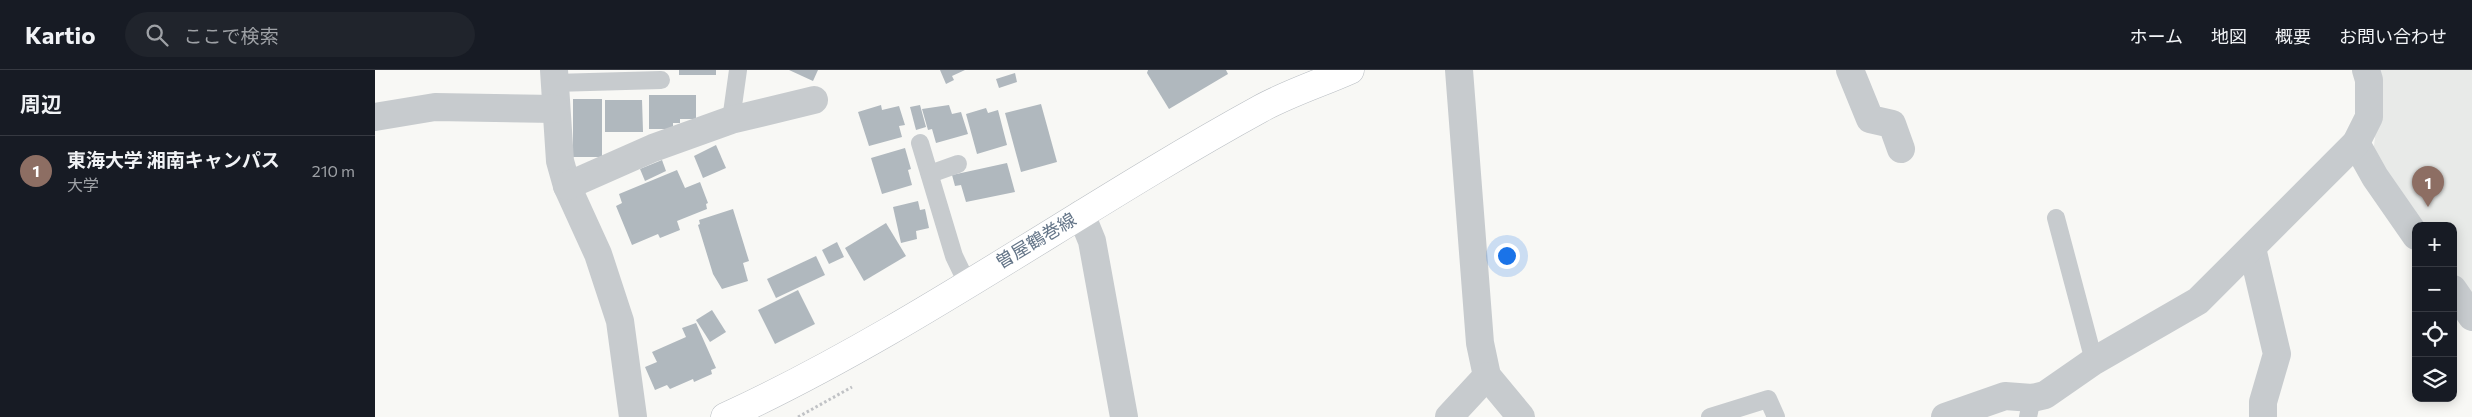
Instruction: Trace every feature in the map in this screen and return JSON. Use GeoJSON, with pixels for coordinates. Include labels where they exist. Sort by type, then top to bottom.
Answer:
{"type":"FeatureCollection","features":[{"type":"Feature","properties":{"kind":"main road","name":"曽屋鶴巻線"},"geometry":{"type":"LineString","coordinates":[[725,417],[780,392],[1262,108],[1350,70]]}},
{"type":"Feature","properties":{"kind":"street"},"geometry":{"type":"LineString","coordinates":[[1459,70],[1480,343],[1487,376],[1521,417]]}},
{"type":"Feature","properties":{"kind":"street"},"geometry":{"type":"LineString","coordinates":[[1850,70],[1870,119],[1893,124],[1901,149]]}},
{"type":"Feature","properties":{"kind":"street"},"geometry":{"type":"LineString","coordinates":[[1945,417],[2005,396],[2030,407],[2094,362],[2198,301],[2356,143],[2369,118],[2369,80],[2366,70]]}},
{"type":"Feature","properties":{"kind":"street"},"geometry":{"type":"LineString","coordinates":[[375,117],[554,87],[560,161],[567,186],[598,254],[619,321],[633,417]]}},
{"type":"Feature","properties":{"kind":"street"},"geometry":{"type":"LineString","coordinates":[[567,186],[653,148],[731,120],[814,100]]}},
{"type":"Feature","properties":{"kind":"street"},"geometry":{"type":"LineString","coordinates":[[2356,143],[2375,177],[2412,230]]}},
{"type":"Feature","properties":{"kind":"street"},"geometry":{"type":"LineString","coordinates":[[1081,214],[1092,241],[1124,417]]}},
{"type":"Feature","properties":{"kind":"street"},"geometry":{"type":"LineString","coordinates":[[2252,248],[2277,354],[2263,402],[2263,417]]}},
{"type":"Feature","properties":{"kind":"street"},"geometry":{"type":"LineString","coordinates":[[2457,296],[2472,317]]}},
{"type":"Feature","properties":{"kind":"street"},"geometry":{"type":"LineString","coordinates":[[1449,417],[1487,376]]}},
{"type":"Feature","properties":{"kind":"lane"},"geometry":{"type":"LineString","coordinates":[[731,120],[738,70]]}},
{"type":"Feature","properties":{"kind":"lane"},"geometry":{"type":"LineString","coordinates":[[554,87],[661,80]]}},
{"type":"Feature","properties":{"kind":"lane"},"geometry":{"type":"LineString","coordinates":[[919,143],[954,256],[967,283]]}},
{"type":"Feature","properties":{"kind":"lane"},"geometry":{"type":"LineString","coordinates":[[930,174],[958,164]]}},
{"type":"Feature","properties":{"kind":"lane"},"geometry":{"type":"LineString","coordinates":[[2056,218],[2094,362]]}},
{"type":"Feature","properties":{"kind":"lane"},"geometry":{"type":"LineString","coordinates":[[1710,417],[1768,399],[1775,417]]}},
{"type":"Feature","properties":{"kind":"shaded area"},"geometry":{"type":"Polygon","coordinates":[[[2356,70],[2472,70],[2472,316],[2457,298],[2457,222],[2412,223],[2368,189],[2375,138],[2356,70]]]}},
{"type":"Feature","properties":{"kind":"building"},"geometry":{"type":"Polygon","coordinates":[[[679,70],[716,70],[716,75],[679,75],[679,70]]]}},
{"type":"Feature","properties":{"kind":"building"},"geometry":{"type":"Polygon","coordinates":[[[789,70],[818,70],[813,81],[789,70]]]}},
{"type":"Feature","properties":{"kind":"building"},"geometry":{"type":"Polygon","coordinates":[[[940,70],[965,70],[952,76],[954,80],[946,84],[940,70]]]}},
{"type":"Feature","properties":{"kind":"building"},"geometry":{"type":"Polygon","coordinates":[[[1148,70],[1226,70],[1228,74],[1169,109],[1147,73],[1148,70]]]}},
{"type":"Feature","properties":{"kind":"building"},"geometry":{"type":"Polygon","coordinates":[[[1015,73],[1017,82],[999,88],[996,79],[1015,73]]]}},
{"type":"Feature","properties":{"kind":"building"},"geometry":{"type":"Polygon","coordinates":[[[649,95],[696,95],[696,119],[680,119],[680,123],[673,123],[673,129],[649,129],[649,95]]]}},
{"type":"Feature","properties":{"kind":"building"},"geometry":{"type":"Polygon","coordinates":[[[573,99],[602,99],[602,157],[573,157],[573,99]]]}},
{"type":"Feature","properties":{"kind":"building"},"geometry":{"type":"Polygon","coordinates":[[[605,100],[642,100],[643,132],[605,132],[605,100]]]}},
{"type":"Feature","properties":{"kind":"building"},"geometry":{"type":"Polygon","coordinates":[[[1041,104],[1057,162],[1021,172],[1005,113],[1041,104]]]}},
{"type":"Feature","properties":{"kind":"building"},"geometry":{"type":"Polygon","coordinates":[[[881,105],[882,110],[899,106],[905,125],[899,126],[902,137],[869,146],[858,112],[881,105]]]}},
{"type":"Feature","properties":{"kind":"building"},"geometry":{"type":"Polygon","coordinates":[[[920,105],[926,127],[916,130],[910,107],[920,105]]]}},
{"type":"Feature","properties":{"kind":"building"},"geometry":{"type":"Polygon","coordinates":[[[949,105],[952,114],[961,112],[968,134],[936,143],[932,129],[928,130],[922,109],[949,105]]]}},
{"type":"Feature","properties":{"kind":"building"},"geometry":{"type":"Polygon","coordinates":[[[986,108],[988,113],[998,110],[1007,145],[977,154],[966,114],[986,108]]]}},
{"type":"Feature","properties":{"kind":"building"},"geometry":{"type":"Polygon","coordinates":[[[716,145],[726,168],[703,178],[694,156],[716,145]]]}},
{"type":"Feature","properties":{"kind":"building"},"geometry":{"type":"Polygon","coordinates":[[[905,148],[911,169],[908,170],[912,185],[882,194],[871,158],[905,148]]]}},
{"type":"Feature","properties":{"kind":"building"},"geometry":{"type":"Polygon","coordinates":[[[662,160],[666,171],[645,181],[640,169],[662,160]]]}},
{"type":"Feature","properties":{"kind":"building"},"geometry":{"type":"Polygon","coordinates":[[[1007,163],[1015,192],[966,202],[961,185],[955,186],[952,175],[1007,163]]]}},
{"type":"Feature","properties":{"kind":"building"},"geometry":{"type":"Polygon","coordinates":[[[677,170],[685,188],[700,182],[708,203],[706,204],[707,209],[677,221],[680,230],[660,238],[658,234],[632,245],[616,206],[622,203],[619,194],[677,170]]]}},
{"type":"Feature","properties":{"kind":"building"},"geometry":{"type":"Polygon","coordinates":[[[918,201],[920,210],[925,209],[929,228],[916,231],[917,239],[901,243],[893,207],[918,201]]]}},
{"type":"Feature","properties":{"kind":"building"},"geometry":{"type":"Polygon","coordinates":[[[733,209],[749,261],[743,263],[748,281],[722,289],[713,274],[698,225],[700,224],[699,220],[733,209]]]}},
{"type":"Feature","properties":{"kind":"building"},"geometry":{"type":"Polygon","coordinates":[[[886,223],[906,256],[864,281],[845,248],[886,223]]]}},
{"type":"Feature","properties":{"kind":"building"},"geometry":{"type":"Polygon","coordinates":[[[837,242],[844,257],[829,264],[822,250],[837,242]]]}},
{"type":"Feature","properties":{"kind":"building"},"geometry":{"type":"Polygon","coordinates":[[[816,256],[825,275],[776,298],[767,279],[816,256]]]}},
{"type":"Feature","properties":{"kind":"building"},"geometry":{"type":"Polygon","coordinates":[[[798,290],[815,324],[775,344],[758,310],[798,290]]]}},
{"type":"Feature","properties":{"kind":"building"},"geometry":{"type":"Polygon","coordinates":[[[712,310],[726,332],[710,342],[696,320],[712,310]]]}},
{"type":"Feature","properties":{"kind":"building"},"geometry":{"type":"Polygon","coordinates":[[[696,323],[716,368],[711,370],[712,374],[694,382],[693,379],[670,389],[667,385],[655,390],[645,367],[657,362],[652,352],[686,337],[682,328],[696,323]]]}},
{"type":"Feature","properties":{"kind":"place","name":"東海大学 湘南キャンパス"},"geometry":{"type":"Point","coordinates":[2428,207]}}]}
